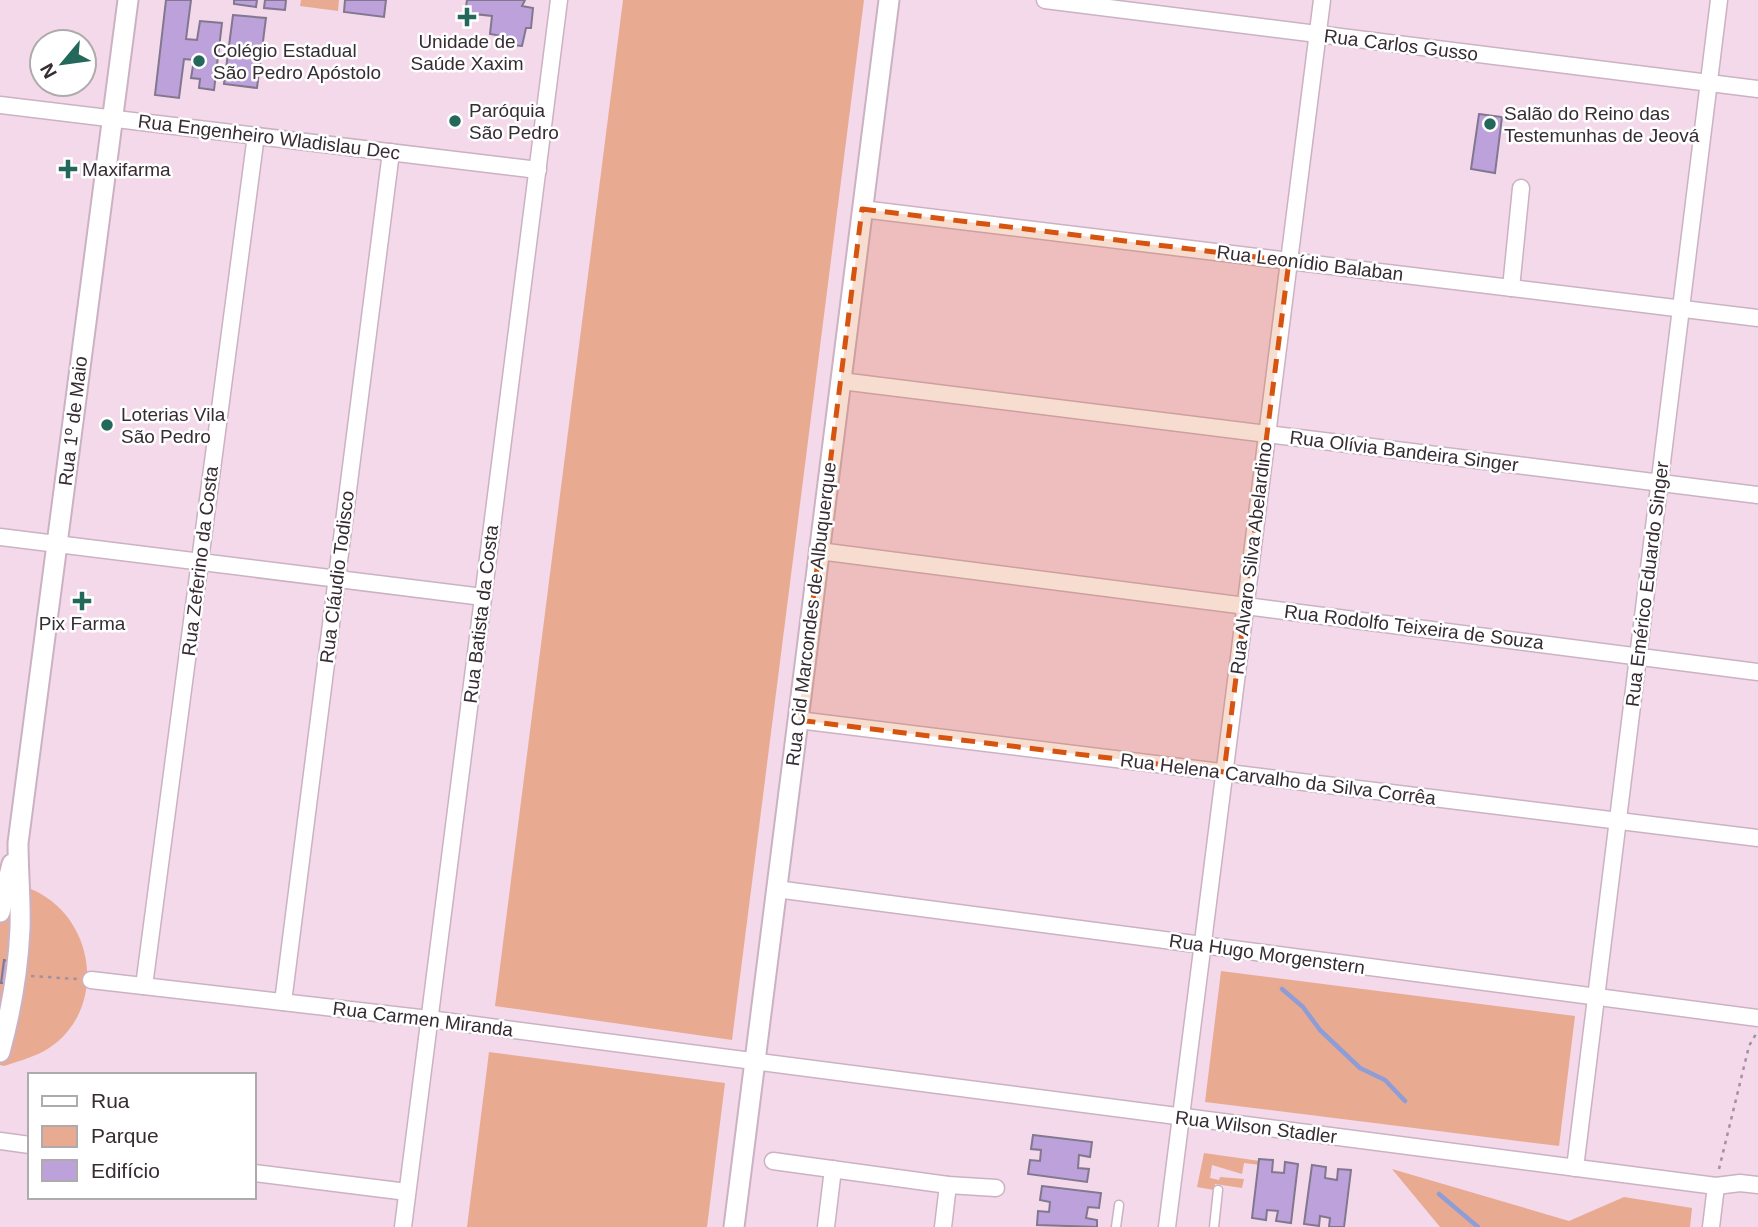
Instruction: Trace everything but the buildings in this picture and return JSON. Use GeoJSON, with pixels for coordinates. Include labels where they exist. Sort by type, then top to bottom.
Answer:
{"type":"FeatureCollection","features":[{"type":"Feature","properties":{"kind":"street","name":"Rua 1º de Maio"},"geometry":{"type":"LineString","coordinates":[[0,912],[18,843],[128,0]]}},
{"type":"Feature","properties":{"kind":"street","name":"Rua Batista da Costa"},"geometry":{"type":"LineString","coordinates":[[403,1227],[559,0]]}},
{"type":"Feature","properties":{"kind":"street","name":"Rua Cid Marcondes de Albuquerque"},"geometry":{"type":"LineString","coordinates":[[734,1227],[889,0]]}},
{"type":"Feature","properties":{"kind":"street","name":"Rua Carlos Gusso"},"geometry":{"type":"LineString","coordinates":[[1045,0],[1758,89]]}},
{"type":"Feature","properties":{"kind":"street","name":"Rua Alvaro Silva Abelardino"},"geometry":{"type":"LineString","coordinates":[[1167,1227],[1322,0]]}},
{"type":"Feature","properties":{"kind":"street","name":"Rua Emérico Eduardo Singer"},"geometry":{"type":"LineString","coordinates":[[1575,1168],[1719,0]]}},
{"type":"Feature","properties":{"kind":"street","name":"Rua Engenheiro Wladislau Dec"},"geometry":{"type":"LineString","coordinates":[[0,105],[538,170]]}},
{"type":"Feature","properties":{"kind":"street","name":"Rua Zeferino da Costa"},"geometry":{"type":"LineString","coordinates":[[144,986],[256,135]]}},
{"type":"Feature","properties":{"kind":"street","name":"Rua Cláudio Todisco"},"geometry":{"type":"LineString","coordinates":[[283,1002],[391,152]]}},
{"type":"Feature","properties":{"kind":"street"},"geometry":{"type":"LineString","coordinates":[[1511,288],[1521,188]]}},
{"type":"Feature","properties":{"kind":"street","name":"Rua Leonídio Balaban"},"geometry":{"type":"LineString","coordinates":[[862,209],[1758,318]]}},
{"type":"Feature","properties":{"kind":"street","name":"Rua Olívia Bandeira Singer"},"geometry":{"type":"LineString","coordinates":[[841,382],[1758,495]]}},
{"type":"Feature","properties":{"kind":"street"},"geometry":{"type":"LineString","coordinates":[[0,537],[483,597]]}},
{"type":"Feature","properties":{"kind":"street","name":"Rua Rodolfo Teixeira de Souza"},"geometry":{"type":"LineString","coordinates":[[819,551],[1758,672]]}},
{"type":"Feature","properties":{"kind":"street","name":"Rua Helena Carvalho da Silva Corrêa"},"geometry":{"type":"LineString","coordinates":[[798,720],[1758,838]]}},
{"type":"Feature","properties":{"kind":"street","name":"Rua 1º de Maio"},"geometry":{"type":"LineString","coordinates":[[0,1052],[8,1022],[20,928],[18,843]]}},
{"type":"Feature","properties":{"kind":"street","name":"Rua Hugo Morgenstern"},"geometry":{"type":"LineString","coordinates":[[776,889],[1758,1018]]}},
{"type":"Feature","properties":{"kind":"street","name":"Rua Carmen Miranda"},"geometry":{"type":"LineString","coordinates":[[91,980],[429,1019],[755,1062]]}},
{"type":"Feature","properties":{"kind":"street","name":"Rua Wilson Stadler"},"geometry":{"type":"LineString","coordinates":[[755,1062],[1716,1186],[1740,1183],[1758,1185]]}},
{"type":"Feature","properties":{"kind":"street"},"geometry":{"type":"LineString","coordinates":[[0,1141],[28,1145]]}},
{"type":"Feature","properties":{"kind":"street"},"geometry":{"type":"LineString","coordinates":[[773,1161],[948,1185],[996,1188]]}},
{"type":"Feature","properties":{"kind":"street"},"geometry":{"type":"LineString","coordinates":[[826,1227],[833,1169]]}},
{"type":"Feature","properties":{"kind":"street"},"geometry":{"type":"LineString","coordinates":[[256,1173],[407,1192]]}},
{"type":"Feature","properties":{"kind":"street"},"geometry":{"type":"LineString","coordinates":[[943,1227],[948,1185]]}},
{"type":"Feature","properties":{"kind":"street"},"geometry":{"type":"LineString","coordinates":[[1711,1227],[1716,1186]]}},
{"type":"Feature","properties":{"kind":"lane"},"geometry":{"type":"LineString","coordinates":[[1213,1227],[1218,1190]]}},
{"type":"Feature","properties":{"kind":"lane"},"geometry":{"type":"LineString","coordinates":[[1116,1227],[1119,1205]]}},
{"type":"Feature","properties":{"kind":"path"},"geometry":{"type":"LineString","coordinates":[[29,975],[91,980]]}},
{"type":"Feature","properties":{"kind":"path"},"geometry":{"type":"LineString","coordinates":[[1716,1186],[1721,1153],[1749,1046],[1758,1030]]}},
{"type":"Feature","properties":{"kind":"highlighted area"},"geometry":{"type":"Polygon","coordinates":[[[862,209],[1289,261],[1224,772],[798,720],[862,209]]]}},
{"type":"Feature","properties":{"kind":"green space"},"geometry":{"type":"Polygon","coordinates":[[[301,0],[339,0],[338,11],[300,6],[301,0]]]}},
{"type":"Feature","properties":{"kind":"green space"},"geometry":{"type":"Polygon","coordinates":[[[623,0],[864,0],[732,1040],[495,1006],[623,0]]]}},
{"type":"Feature","properties":{"kind":"green space"},"geometry":{"type":"Polygon","coordinates":[[[0,883],[31,889],[60,908],[74,926],[83,947],[87,969],[86,991],[79,1013],[67,1032],[44,1051],[4,1066],[0,1065],[0,883]]]}},
{"type":"Feature","properties":{"kind":"green space"},"geometry":{"type":"Polygon","coordinates":[[[1221,971],[1575,1016],[1559,1146],[1205,1102],[1221,971]]]}},
{"type":"Feature","properties":{"kind":"green space"},"geometry":{"type":"Polygon","coordinates":[[[489,1052],[725,1083],[707,1227],[467,1227],[489,1052]]]}},
{"type":"Feature","properties":{"kind":"green space"},"geometry":{"type":"Polygon","coordinates":[[[1204,1153],[1260,1161],[1260,1165],[1244,1163],[1242,1174],[1212,1165],[1210,1178],[1244,1179],[1242,1188],[1215,1184],[1214,1190],[1197,1187],[1204,1153]]]}},
{"type":"Feature","properties":{"kind":"green space"},"geometry":{"type":"Polygon","coordinates":[[[1392,1169],[1569,1221],[1624,1197],[1692,1208],[1690,1227],[1440,1227],[1392,1169]]]}},
{"type":"Feature","properties":{"kind":"waterway"},"geometry":{"type":"LineString","coordinates":[[1282,989],[1303,1007],[1320,1030],[1360,1068],[1385,1080],[1405,1101]]}},
{"type":"Feature","properties":{"kind":"waterway"},"geometry":{"type":"LineString","coordinates":[[1439,1194],[1478,1227]]}},
{"type":"Feature","properties":{"kind":"place","name":"Unidade de Saúde Xaxim"},"geometry":{"type":"Point","coordinates":[467,17]}},
{"type":"Feature","properties":{"kind":"place","name":"Colégio Estadual São Pedro Apóstolo"},"geometry":{"type":"Point","coordinates":[199,61]}},
{"type":"Feature","properties":{"kind":"place","name":"Paróquia São Pedro"},"geometry":{"type":"Point","coordinates":[455,121]}},
{"type":"Feature","properties":{"kind":"place","name":"Salão do Reino das Testemunhas de Jeová"},"geometry":{"type":"Point","coordinates":[1490,124]}},
{"type":"Feature","properties":{"kind":"place","name":"Maxifarma"},"geometry":{"type":"Point","coordinates":[68,169]}},
{"type":"Feature","properties":{"kind":"place","name":"Loterias Vila São Pedro"},"geometry":{"type":"Point","coordinates":[107,425]}},
{"type":"Feature","properties":{"kind":"place","name":"Pix Farma"},"geometry":{"type":"Point","coordinates":[82,601]}}]}
